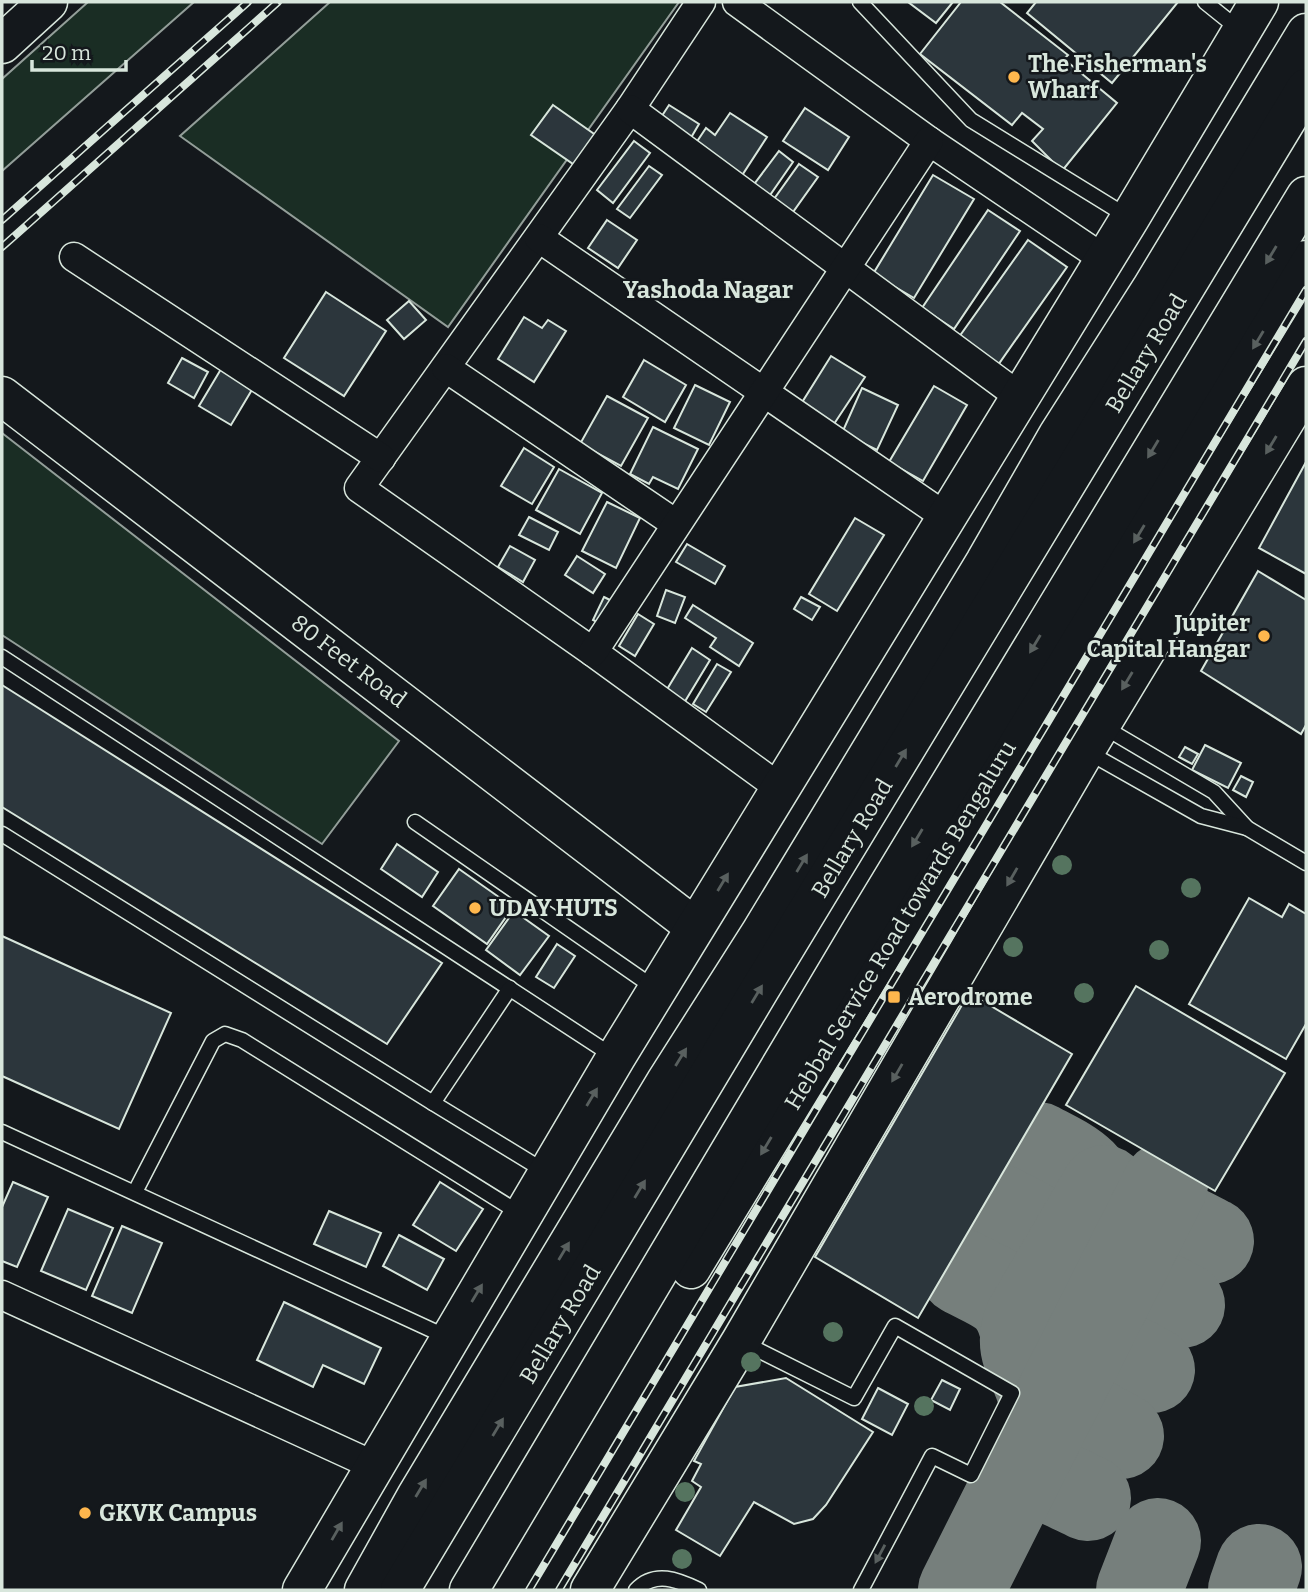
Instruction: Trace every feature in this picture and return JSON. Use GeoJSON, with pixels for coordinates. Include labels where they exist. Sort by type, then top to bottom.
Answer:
{"type":"FeatureCollection","features":[{"type":"Feature","properties":{"kind":"main road"},"geometry":{"type":"LineString","coordinates":[[2,44],[48,2]]}},
{"type":"Feature","properties":{"kind":"main road"},"geometry":{"type":"LineString","coordinates":[[302,1590],[616,1057],[1251,17]]}},
{"type":"Feature","properties":{"kind":"main road"},"geometry":{"type":"LineString","coordinates":[[364,1590],[417,1495],[658,1094],[761,932],[985,562],[1058,435],[1158,278],[1306,33]]}},
{"type":"Feature","properties":{"kind":"main road","name":"Bellary Road"},"geometry":{"type":"LineString","coordinates":[[400,1590],[1306,88]]}},
{"type":"Feature","properties":{"kind":"main road"},"geometry":{"type":"LineString","coordinates":[[469,1590],[871,914],[1306,196]]}},
{"type":"Feature","properties":{"kind":"main road","name":"Hebbal Service Road towards Bengaluru"},"geometry":{"type":"LineString","coordinates":[[496,1590],[1306,260]]}},
{"type":"Feature","properties":{"kind":"main road"},"geometry":{"type":"LineString","coordinates":[[590,1590],[741,1341],[1093,738],[1306,386]]}},
{"type":"Feature","properties":{"kind":"main road","name":"80 Feet Road"},"geometry":{"type":"LineString","coordinates":[[2,396],[695,927]]}},
{"type":"Feature","properties":{"kind":"street"},"geometry":{"type":"LineString","coordinates":[[701,2],[630,109],[359,488],[593,652],[780,788]]}},
{"type":"Feature","properties":{"kind":"street"},"geometry":{"type":"LineString","coordinates":[[737,2],[929,141],[1104,259]]}},
{"type":"Feature","properties":{"kind":"street"},"geometry":{"type":"LineString","coordinates":[[630,109],[1020,397]]}},
{"type":"Feature","properties":{"kind":"street"},"geometry":{"type":"LineString","coordinates":[[593,652],[929,141]]}},
{"type":"Feature","properties":{"kind":"street"},"geometry":{"type":"LineString","coordinates":[[539,238],[946,517]]}},
{"type":"Feature","properties":{"kind":"street"},"geometry":{"type":"LineString","coordinates":[[74,257],[381,458]]}},
{"type":"Feature","properties":{"kind":"street"},"geometry":{"type":"LineString","coordinates":[[446,368],[676,524]]}},
{"type":"Feature","properties":{"kind":"street"},"geometry":{"type":"LineString","coordinates":[[2,1295],[375,1466]]}},
{"type":"Feature","properties":{"kind":"lane"},"geometry":{"type":"LineString","coordinates":[[860,2],[971,120],[1130,218]]}},
{"type":"Feature","properties":{"kind":"lane"},"geometry":{"type":"LineString","coordinates":[[1205,2],[1251,17]]}},
{"type":"Feature","properties":{"kind":"lane"},"geometry":{"type":"LineString","coordinates":[[2,657],[616,1057]]}},
{"type":"Feature","properties":{"kind":"lane"},"geometry":{"type":"LineString","coordinates":[[1093,738],[1214,792],[1247,828]]}},
{"type":"Feature","properties":{"kind":"lane"},"geometry":{"type":"LineString","coordinates":[[1093,738],[1201,816],[1247,828],[1306,863]]}},
{"type":"Feature","properties":{"kind":"lane"},"geometry":{"type":"LineString","coordinates":[[415,822],[657,990]]}},
{"type":"Feature","properties":{"kind":"lane"},"geometry":{"type":"LineString","coordinates":[[2,834],[547,1173]]}},
{"type":"Feature","properties":{"kind":"lane"},"geometry":{"type":"LineString","coordinates":[[433,1103],[510,988]]}},
{"type":"Feature","properties":{"kind":"lane"},"geometry":{"type":"LineString","coordinates":[[135,1192],[213,1041],[225,1034],[242,1040],[523,1215]]}},
{"type":"Feature","properties":{"kind":"lane"},"geometry":{"type":"LineString","coordinates":[[2,1132],[450,1339]]}},
{"type":"Feature","properties":{"kind":"lane"},"geometry":{"type":"LineString","coordinates":[[741,1341],[854,1398],[895,1326],[1012,1393],[971,1475],[932,1456],[861,1590]]}},
{"type":"Feature","properties":{"kind":"lane"},"geometry":{"type":"LineString","coordinates":[[636,1590],[644,1581],[657,1579],[677,1580],[699,1590]]}},
{"type":"Feature","properties":{"kind":"green space"},"geometry":{"type":"Polygon","coordinates":[[[88,2],[194,2],[2,171],[2,79],[88,2]]]}},
{"type":"Feature","properties":{"kind":"green space"},"geometry":{"type":"Polygon","coordinates":[[[330,2],[679,2],[448,327],[180,136],[330,2]]]}},
{"type":"Feature","properties":{"kind":"green space"},"geometry":{"type":"Polygon","coordinates":[[[2,433],[399,741],[322,844],[2,635],[2,433]]]}},
{"type":"Feature","properties":{"kind":"building"},"geometry":{"type":"Polygon","coordinates":[[[908,2],[953,2],[936,23],[908,2]]]}},
{"type":"Feature","properties":{"kind":"building"},"geometry":{"type":"Polygon","coordinates":[[[961,2],[1000,2],[1068,55],[1064,59],[1117,103],[1062,171],[1032,141],[1043,129],[1022,113],[1012,125],[920,54],[961,2]]]}},
{"type":"Feature","properties":{"kind":"building"},"geometry":{"type":"Polygon","coordinates":[[[1036,2],[1178,2],[1112,83],[1027,13],[1036,2]]]}},
{"type":"Feature","properties":{"kind":"building"},"geometry":{"type":"Polygon","coordinates":[[[553,105],[597,136],[576,166],[531,135],[553,105]]]}},
{"type":"Feature","properties":{"kind":"building"},"geometry":{"type":"Polygon","coordinates":[[[669,105],[699,124],[689,141],[658,122],[669,105]]]}},
{"type":"Feature","properties":{"kind":"building"},"geometry":{"type":"Polygon","coordinates":[[[805,108],[849,137],[828,170],[783,141],[805,108]]]}},
{"type":"Feature","properties":{"kind":"building"},"geometry":{"type":"Polygon","coordinates":[[[730,113],[767,137],[739,180],[692,149],[706,128],[715,135],[730,113]]]}},
{"type":"Feature","properties":{"kind":"building"},"geometry":{"type":"Polygon","coordinates":[[[634,141],[650,153],[613,203],[597,190],[634,141]]]}},
{"type":"Feature","properties":{"kind":"building"},"geometry":{"type":"Polygon","coordinates":[[[779,151],[793,162],[768,198],[752,187],[779,151]]]}},
{"type":"Feature","properties":{"kind":"building"},"geometry":{"type":"Polygon","coordinates":[[[799,164],[818,177],[793,212],[774,199],[799,164]]]}},
{"type":"Feature","properties":{"kind":"building"},"geometry":{"type":"Polygon","coordinates":[[[649,166],[662,175],[630,218],[617,209],[649,166]]]}},
{"type":"Feature","properties":{"kind":"building"},"geometry":{"type":"Polygon","coordinates":[[[933,175],[974,199],[914,298],[873,274],[933,175]]]}},
{"type":"Feature","properties":{"kind":"building"},"geometry":{"type":"Polygon","coordinates":[[[988,210],[1020,231],[954,329],[922,308],[988,210]]]}},
{"type":"Feature","properties":{"kind":"building"},"geometry":{"type":"Polygon","coordinates":[[[607,220],[637,240],[618,268],[588,248],[607,220]]]}},
{"type":"Feature","properties":{"kind":"building"},"geometry":{"type":"Polygon","coordinates":[[[1028,240],[1067,267],[998,365],[959,337],[1028,240]]]}},
{"type":"Feature","properties":{"kind":"building"},"geometry":{"type":"Polygon","coordinates":[[[326,292],[386,331],[344,396],[284,358],[326,292]]]}},
{"type":"Feature","properties":{"kind":"building"},"geometry":{"type":"Polygon","coordinates":[[[409,301],[426,320],[404,339],[387,320],[409,301]]]}},
{"type":"Feature","properties":{"kind":"building"},"geometry":{"type":"Polygon","coordinates":[[[524,317],[542,328],[548,320],[566,331],[534,382],[498,359],[524,317]]]}},
{"type":"Feature","properties":{"kind":"building"},"geometry":{"type":"Polygon","coordinates":[[[831,356],[865,377],[834,424],[801,404],[831,356]]]}},
{"type":"Feature","properties":{"kind":"building"},"geometry":{"type":"Polygon","coordinates":[[[182,358],[208,372],[194,398],[168,383],[182,358]]]}},
{"type":"Feature","properties":{"kind":"building"},"geometry":{"type":"Polygon","coordinates":[[[644,360],[686,385],[665,422],[623,397],[644,360]]]}},
{"type":"Feature","properties":{"kind":"building"},"geometry":{"type":"Polygon","coordinates":[[[224,364],[256,383],[231,425],[199,406],[224,364]]]}},
{"type":"Feature","properties":{"kind":"building"},"geometry":{"type":"Polygon","coordinates":[[[695,385],[730,402],[709,445],[674,428],[695,385]]]}},
{"type":"Feature","properties":{"kind":"building"},"geometry":{"type":"Polygon","coordinates":[[[934,386],[967,405],[923,481],[889,462],[934,386]]]}},
{"type":"Feature","properties":{"kind":"building"},"geometry":{"type":"Polygon","coordinates":[[[862,388],[898,405],[877,450],[842,433],[862,388]]]}},
{"type":"Feature","properties":{"kind":"building"},"geometry":{"type":"Polygon","coordinates":[[[607,396],[648,418],[621,466],[580,444],[607,396]]]}},
{"type":"Feature","properties":{"kind":"building"},"geometry":{"type":"Polygon","coordinates":[[[653,427],[698,449],[678,489],[653,477],[649,484],[630,474],[653,427]]]}},
{"type":"Feature","properties":{"kind":"building"},"geometry":{"type":"Polygon","coordinates":[[[524,448],[554,467],[532,504],[501,486],[524,448]]]}},
{"type":"Feature","properties":{"kind":"building"},"geometry":{"type":"Polygon","coordinates":[[[1306,462],[1306,574],[1259,548],[1306,462]]]}},
{"type":"Feature","properties":{"kind":"building"},"geometry":{"type":"Polygon","coordinates":[[[559,469],[602,493],[580,534],[536,510],[559,469]]]}},
{"type":"Feature","properties":{"kind":"building"},"geometry":{"type":"Polygon","coordinates":[[[607,502],[640,518],[616,568],[582,551],[607,502]]]}},
{"type":"Feature","properties":{"kind":"building"},"geometry":{"type":"Polygon","coordinates":[[[529,517],[558,532],[549,550],[519,535],[529,517]]]}},
{"type":"Feature","properties":{"kind":"building"},"geometry":{"type":"Polygon","coordinates":[[[855,518],[884,535],[837,611],[809,594],[855,518]]]}},
{"type":"Feature","properties":{"kind":"building"},"geometry":{"type":"Polygon","coordinates":[[[687,544],[725,566],[715,584],[676,562],[687,544]]]}},
{"type":"Feature","properties":{"kind":"building"},"geometry":{"type":"Polygon","coordinates":[[[510,546],[535,560],[523,582],[498,567],[510,546]]]}},
{"type":"Feature","properties":{"kind":"building"},"geometry":{"type":"Polygon","coordinates":[[[577,556],[605,574],[593,593],[565,575],[577,556]]]}},
{"type":"Feature","properties":{"kind":"building","name":"Jupiter Capital Hangar"},"geometry":{"type":"Polygon","coordinates":[[[1258,571],[1306,600],[1306,725],[1301,734],[1201,671],[1258,571]]]}},
{"type":"Feature","properties":{"kind":"building"},"geometry":{"type":"Polygon","coordinates":[[[666,590],[685,597],[675,623],[657,616],[666,590]]]}},
{"type":"Feature","properties":{"kind":"building"},"geometry":{"type":"Polygon","coordinates":[[[604,597],[616,603],[605,626],[593,620],[604,597]]]}},
{"type":"Feature","properties":{"kind":"building"},"geometry":{"type":"Polygon","coordinates":[[[801,597],[820,607],[812,620],[794,609],[801,597]]]}},
{"type":"Feature","properties":{"kind":"building"},"geometry":{"type":"Polygon","coordinates":[[[693,605],[753,643],[739,666],[710,647],[716,638],[685,618],[693,605]]]}},
{"type":"Feature","properties":{"kind":"building"},"geometry":{"type":"Polygon","coordinates":[[[638,614],[654,624],[635,656],[619,646],[638,614]]]}},
{"type":"Feature","properties":{"kind":"building"},"geometry":{"type":"Polygon","coordinates":[[[692,648],[710,660],[684,703],[666,691],[692,648]]]}},
{"type":"Feature","properties":{"kind":"building"},"geometry":{"type":"Polygon","coordinates":[[[717,664],[731,672],[706,712],[693,704],[717,664]]]}},
{"type":"Feature","properties":{"kind":"building"},"geometry":{"type":"Polygon","coordinates":[[[2,685],[442,963],[387,1044],[2,807],[2,685]]]}},
{"type":"Feature","properties":{"kind":"building"},"geometry":{"type":"Polygon","coordinates":[[[1205,745],[1241,763],[1228,788],[1192,770],[1205,745]]]}},
{"type":"Feature","properties":{"kind":"building"},"geometry":{"type":"Polygon","coordinates":[[[1185,747],[1198,754],[1192,764],[1179,757],[1185,747]]]}},
{"type":"Feature","properties":{"kind":"building"},"geometry":{"type":"Polygon","coordinates":[[[1241,776],[1253,782],[1246,797],[1233,790],[1241,776]]]}},
{"type":"Feature","properties":{"kind":"building"},"geometry":{"type":"Polygon","coordinates":[[[397,844],[438,872],[422,897],[381,869],[397,844]]]}},
{"type":"Feature","properties":{"kind":"building"},"geometry":{"type":"Polygon","coordinates":[[[459,869],[513,907],[487,944],[433,906],[459,869]]]}},
{"type":"Feature","properties":{"kind":"building"},"geometry":{"type":"Polygon","coordinates":[[[1249,898],[1282,917],[1289,904],[1306,914],[1306,1024],[1286,1059],[1189,1004],[1249,898]]]}},
{"type":"Feature","properties":{"kind":"building"},"geometry":{"type":"Polygon","coordinates":[[[514,911],[549,936],[520,975],[486,950],[514,911]]]}},
{"type":"Feature","properties":{"kind":"building"},"geometry":{"type":"Polygon","coordinates":[[[2,936],[171,1013],[119,1129],[2,1076],[2,936]]]}},
{"type":"Feature","properties":{"kind":"building"},"geometry":{"type":"Polygon","coordinates":[[[557,944],[575,956],[554,988],[536,977],[557,944]]]}},
{"type":"Feature","properties":{"kind":"building"},"geometry":{"type":"Polygon","coordinates":[[[1136,986],[1285,1073],[1215,1191],[1066,1105],[1136,986]]]}},
{"type":"Feature","properties":{"kind":"building"},"geometry":{"type":"Polygon","coordinates":[[[969,993],[1072,1054],[918,1318],[815,1257],[969,993]]]}},
{"type":"Feature","properties":{"kind":"building"},"geometry":{"type":"Polygon","coordinates":[[[13,1182],[48,1197],[17,1267],[2,1261],[2,1207],[13,1182]]]}},
{"type":"Feature","properties":{"kind":"building"},"geometry":{"type":"Polygon","coordinates":[[[440,1182],[483,1209],[456,1251],[413,1225],[440,1182]]]}},
{"type":"Feature","properties":{"kind":"building"},"geometry":{"type":"Polygon","coordinates":[[[68,1209],[113,1228],[86,1290],[41,1271],[68,1209]]]}},
{"type":"Feature","properties":{"kind":"building"},"geometry":{"type":"Polygon","coordinates":[[[329,1211],[381,1233],[366,1267],[314,1244],[329,1211]]]}},
{"type":"Feature","properties":{"kind":"building"},"geometry":{"type":"Polygon","coordinates":[[[122,1226],[162,1243],[132,1313],[92,1296],[122,1226]]]}},
{"type":"Feature","properties":{"kind":"building"},"geometry":{"type":"Polygon","coordinates":[[[399,1235],[444,1259],[427,1290],[383,1266],[399,1235]]]}},
{"type":"Feature","properties":{"kind":"building"},"geometry":{"type":"Polygon","coordinates":[[[284,1302],[381,1348],[364,1384],[323,1365],[313,1387],[257,1360],[284,1302]]]}},
{"type":"Feature","properties":{"kind":"building"},"geometry":{"type":"Polygon","coordinates":[[[786,1378],[873,1432],[826,1505],[813,1519],[794,1524],[754,1502],[720,1556],[676,1530],[701,1487],[692,1481],[701,1464],[694,1461],[735,1387],[786,1378]]]}},
{"type":"Feature","properties":{"kind":"building"},"geometry":{"type":"Polygon","coordinates":[[[942,1380],[960,1389],[950,1410],[931,1400],[942,1380]]]}},
{"type":"Feature","properties":{"kind":"building"},"geometry":{"type":"Polygon","coordinates":[[[878,1388],[908,1404],[892,1435],[862,1419],[878,1388]]]}},
{"type":"Feature","properties":{"kind":"taxiway"},"geometry":{"type":"LineString","coordinates":[[1038,1145],[1078,1168],[1086,1176],[1094,1196],[1093,1208]]}},
{"type":"Feature","properties":{"kind":"taxiway"},"geometry":{"type":"LineString","coordinates":[[961,1590],[1165,1185]]}},
{"type":"Feature","properties":{"kind":"taxiway"},"geometry":{"type":"LineString","coordinates":[[1039,1436],[1042,1403],[1024,1351],[1027,1320],[1104,1188]]}},
{"type":"Feature","properties":{"kind":"taxiway"},"geometry":{"type":"LineString","coordinates":[[1001,1208],[1032,1224],[1050,1238],[1056,1247],[1057,1269]]}},
{"type":"Feature","properties":{"kind":"taxiway"},"geometry":{"type":"LineString","coordinates":[[1139,1236],[1147,1228],[1165,1223],[1183,1227],[1211,1241]]}},
{"type":"Feature","properties":{"kind":"taxiway"},"geometry":{"type":"LineString","coordinates":[[962,1272],[1002,1294],[1014,1308],[1023,1332]]}},
{"type":"Feature","properties":{"kind":"taxiway"},"geometry":{"type":"LineString","coordinates":[[1105,1302],[1123,1288],[1133,1287],[1152,1291],[1182,1305]]}},
{"type":"Feature","properties":{"kind":"taxiway"},"geometry":{"type":"LineString","coordinates":[[1075,1365],[1084,1356],[1103,1350],[1122,1355],[1152,1370]]}},
{"type":"Feature","properties":{"kind":"taxiway"},"geometry":{"type":"LineString","coordinates":[[1039,1436],[1049,1424],[1068,1414],[1087,1418],[1121,1436]]}},
{"type":"Feature","properties":{"kind":"taxiway"},"geometry":{"type":"LineString","coordinates":[[1008,1497],[1018,1487],[1037,1480],[1057,1484],[1088,1498]]}},
{"type":"Feature","properties":{"kind":"taxiway"},"geometry":{"type":"LineString","coordinates":[[1139,1590],[1158,1541]]}},
{"type":"Feature","properties":{"kind":"taxiway"},"geometry":{"type":"LineString","coordinates":[[1251,1590],[1259,1567]]}},
{"type":"Feature","properties":{"kind":"railway"},"geometry":{"type":"LineString","coordinates":[[2,220],[248,2]]}},
{"type":"Feature","properties":{"kind":"railway"},"geometry":{"type":"LineString","coordinates":[[2,247],[278,2]]}},
{"type":"Feature","properties":{"kind":"railway"},"geometry":{"type":"LineString","coordinates":[[529,1590],[1306,290]]}},
{"type":"Feature","properties":{"kind":"railway"},"geometry":{"type":"LineString","coordinates":[[559,1590],[1306,341]]}},
{"type":"Feature","properties":{"kind":"place","name":"The Fisherman's Wharf"},"geometry":{"type":"Point","coordinates":[1014,77]}},
{"type":"Feature","properties":{"kind":"place","name":"Jupiter Capital Hangar"},"geometry":{"type":"Point","coordinates":[1264,636]}},
{"type":"Feature","properties":{"kind":"place","name":"UDAY HUTS"},"geometry":{"type":"Point","coordinates":[475,908]}},
{"type":"Feature","properties":{"kind":"place","name":"Aerodrome"},"geometry":{"type":"Point","coordinates":[894,997]}},
{"type":"Feature","properties":{"kind":"place","name":"GKVK Campus"},"geometry":{"type":"Point","coordinates":[85,1513]}},
{"type":"Feature","properties":{"kind":"district","name":"Yashoda Nagar"},"geometry":{"type":"Point","coordinates":[708,290]}}]}
